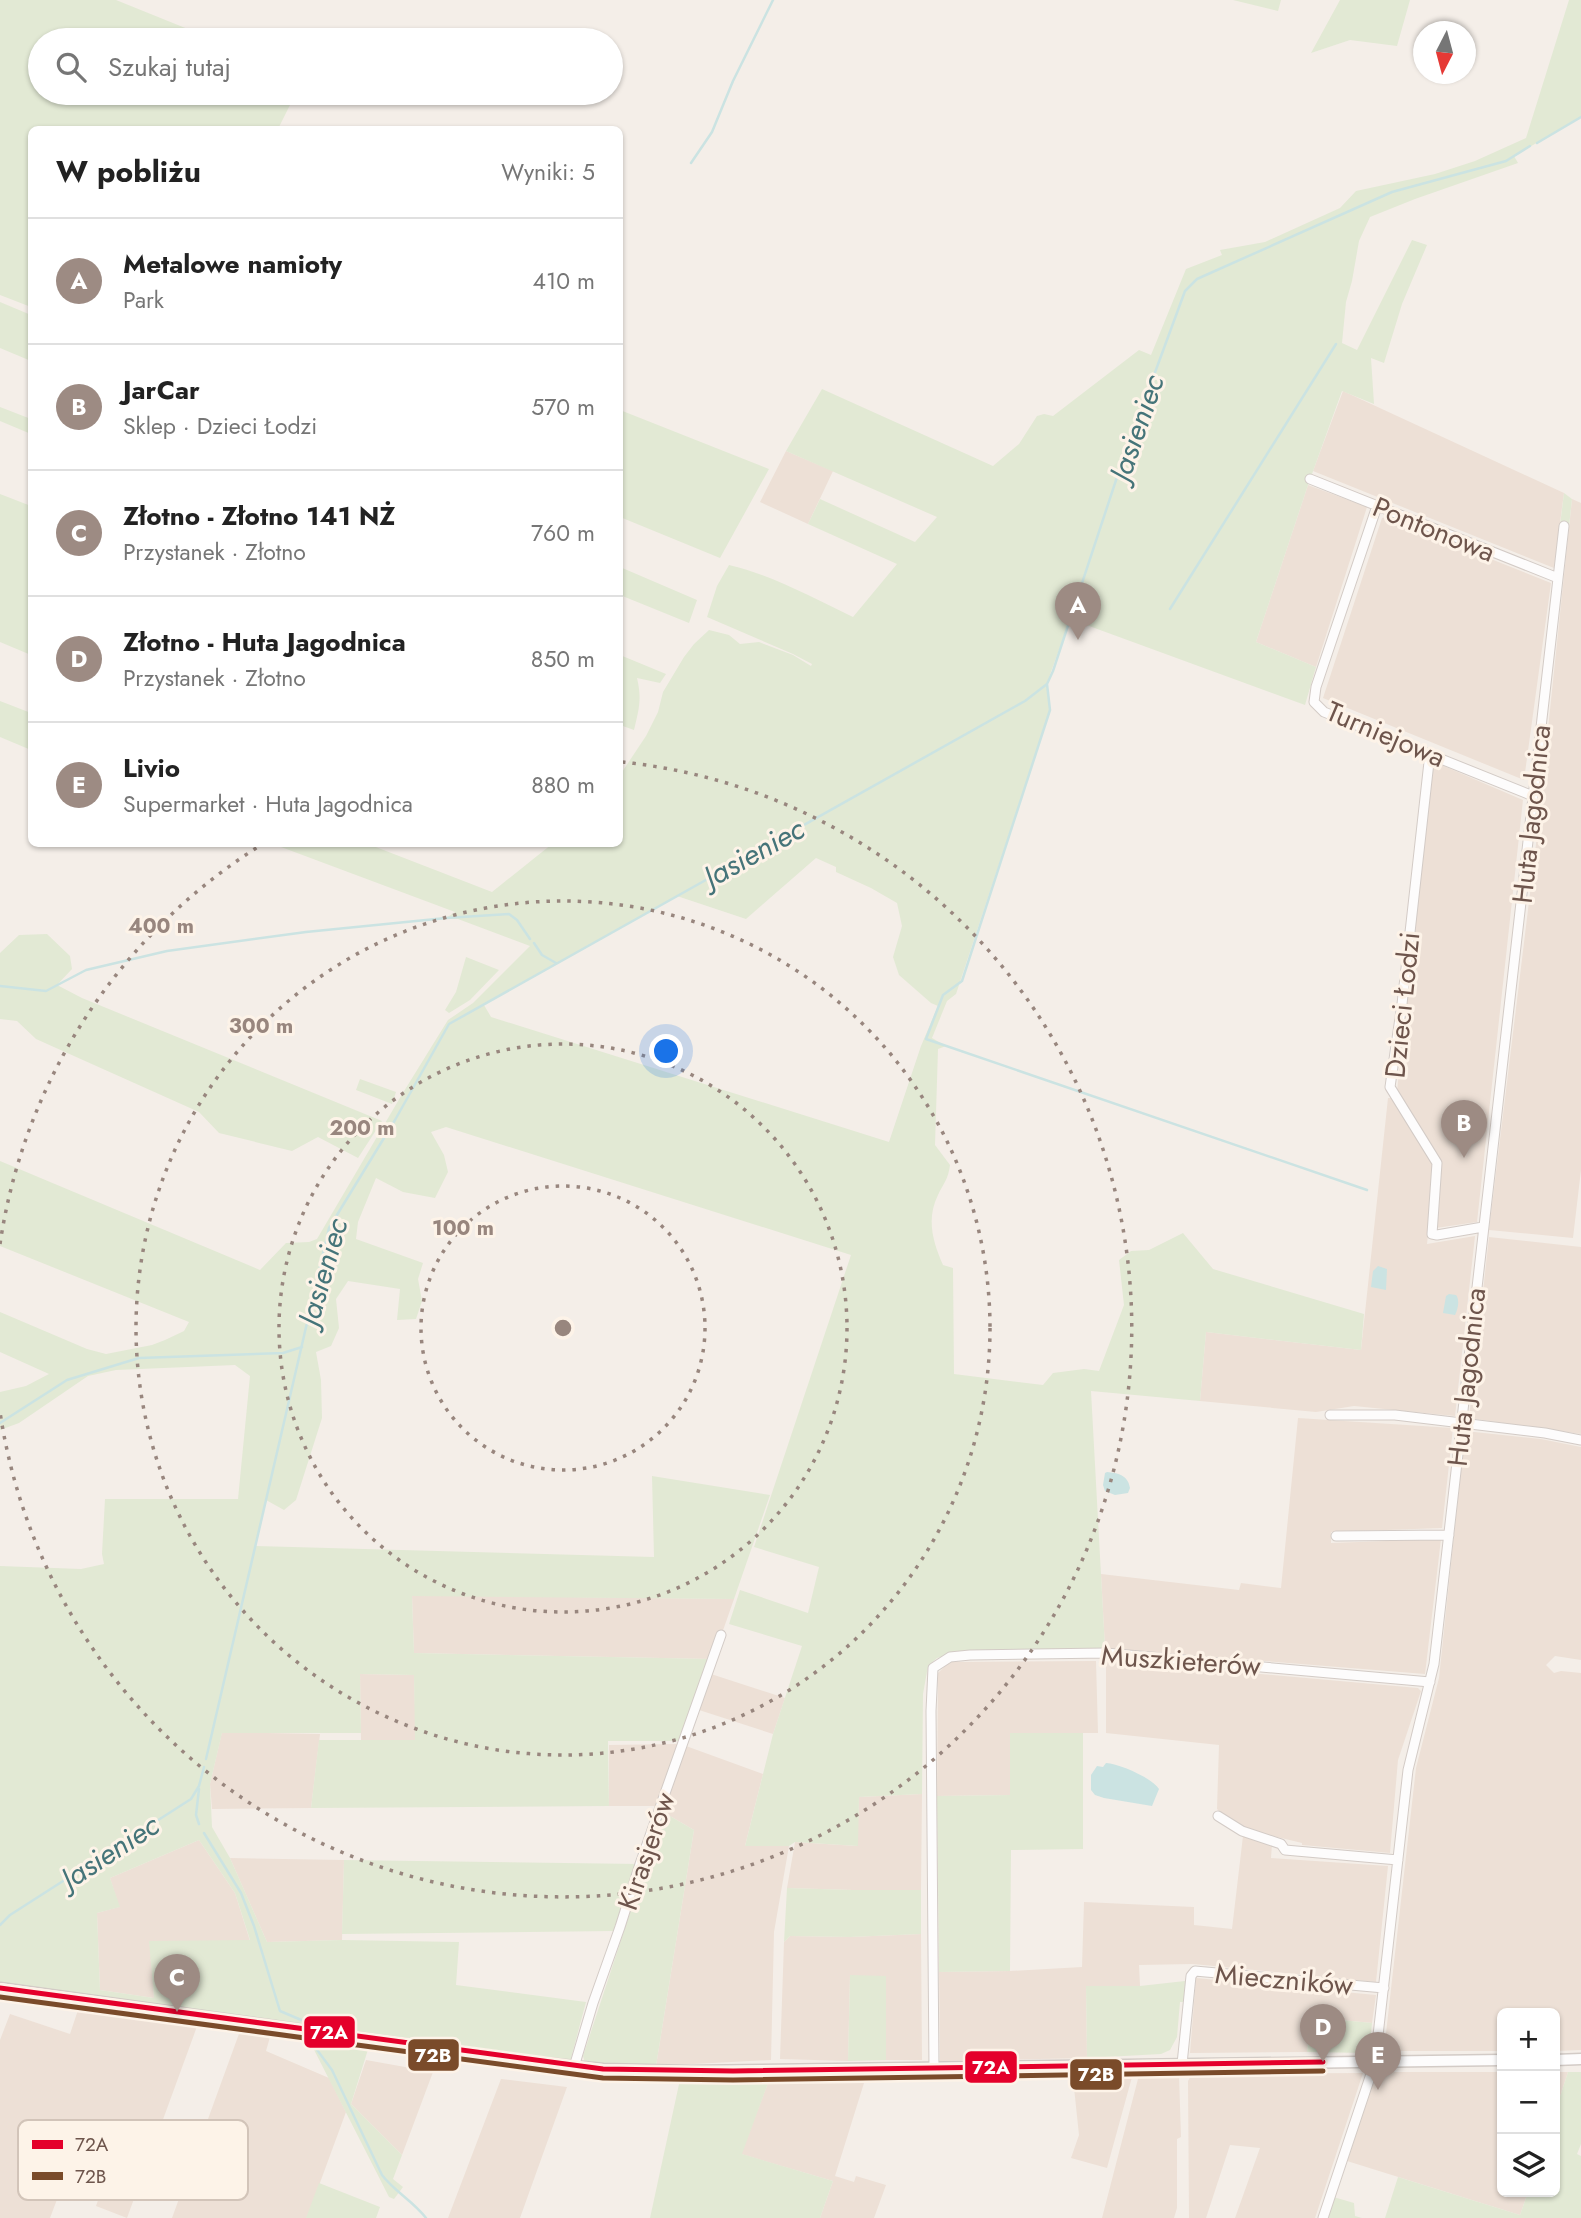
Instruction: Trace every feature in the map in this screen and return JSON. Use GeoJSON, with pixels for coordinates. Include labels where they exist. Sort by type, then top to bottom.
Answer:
{"type":"FeatureCollection","features":[{"type":"Feature","properties":{"kind":"street","name":"Pontonowa"},"geometry":{"type":"LineString","coordinates":[[1310,479],[1558,578]]}},
{"type":"Feature","properties":{"kind":"street","name":"Turniejowa"},"geometry":{"type":"LineString","coordinates":[[1377,506],[1316,687],[1314,702],[1324,712],[1533,796]]}},
{"type":"Feature","properties":{"kind":"street","name":"Huta Jagodnica"},"geometry":{"type":"LineString","coordinates":[[1323,2218],[1375,2062],[1408,1770],[1430,1682],[1564,526]]}},
{"type":"Feature","properties":{"kind":"street","name":"Dzieci Łodzi"},"geometry":{"type":"LineString","coordinates":[[1430,753],[1390,1087],[1437,1163],[1432,1234],[1483,1227]]}},
{"type":"Feature","properties":{"kind":"street"},"geometry":{"type":"LineString","coordinates":[[1330,1415],[1395,1415],[1581,1440]]}},
{"type":"Feature","properties":{"kind":"street"},"geometry":{"type":"LineString","coordinates":[[1336,1536],[1448,1535]]}},
{"type":"Feature","properties":{"kind":"street","name":"Kirasjerów"},"geometry":{"type":"LineString","coordinates":[[574,2067],[640,1864],[721,1635]]}},
{"type":"Feature","properties":{"kind":"street","name":"Muszkieterów"},"geometry":{"type":"LineString","coordinates":[[934,2068],[931,1711],[933,1668],[950,1657],[970,1655],[1105,1653],[1430,1682]]}},
{"type":"Feature","properties":{"kind":"street"},"geometry":{"type":"LineString","coordinates":[[1218,1816],[1242,1831],[1281,1844],[1285,1850],[1398,1860]]}},
{"type":"Feature","properties":{"kind":"street","name":"Mieczników"},"geometry":{"type":"LineString","coordinates":[[1182,2064],[1191,1976],[1195,1972],[1384,1988]]}},
{"type":"Feature","properties":{"kind":"street"},"geometry":{"type":"LineString","coordinates":[[0,1988],[574,2067],[669,2071],[1497,2060]]}},
{"type":"Feature","properties":{"kind":"street"},"geometry":{"type":"LineString","coordinates":[[1560,2060],[1581,2059]]}},
{"type":"Feature","properties":{"kind":"shaded area"},"geometry":{"type":"Polygon","coordinates":[[[1343,391],[1564,493],[1554,568],[1313,471],[1343,391]]]}},
{"type":"Feature","properties":{"kind":"shaded area"},"geometry":{"type":"Polygon","coordinates":[[[786,451],[833,471],[808,524],[760,502],[786,451]]]}},
{"type":"Feature","properties":{"kind":"shaded area"},"geometry":{"type":"Polygon","coordinates":[[[1308,485],[1367,507],[1316,667],[1256,642],[1308,485]]]}},
{"type":"Feature","properties":{"kind":"shaded area"},"geometry":{"type":"Polygon","coordinates":[[[1572,499],[1581,503],[1581,1170],[1573,1238],[1489,1230],[1536,844],[1572,499]]]}},
{"type":"Feature","properties":{"kind":"shaded area"},"geometry":{"type":"Polygon","coordinates":[[[1386,517],[1551,583],[1524,780],[1323,698],[1382,518],[1386,517]]]}},
{"type":"Feature","properties":{"kind":"shaded area"},"geometry":{"type":"Polygon","coordinates":[[[1432,761],[1523,800],[1477,1222],[1436,1228],[1441,1160],[1397,1091],[1432,761]]]}},
{"type":"Feature","properties":{"kind":"shaded area"},"geometry":{"type":"Polygon","coordinates":[[[1388,1098],[1393,1098],[1426,1147],[1427,1156],[1435,1168],[1427,1244],[1475,1236],[1455,1416],[1354,1406],[1316,1412],[1200,1401],[1206,1332],[1361,1350],[1388,1098]]]}},
{"type":"Feature","properties":{"kind":"shaded area"},"geometry":{"type":"Polygon","coordinates":[[[1489,1237],[1581,1247],[1581,1434],[1469,1418],[1489,1237]]]}},
{"type":"Feature","properties":{"kind":"shaded area"},"geometry":{"type":"Polygon","coordinates":[[[1298,1418],[1453,1428],[1442,1528],[1331,1532],[1331,1543],[1441,1539],[1425,1674],[1105,1648],[1101,1574],[1239,1590],[1241,1583],[1281,1588],[1298,1418]]]}},
{"type":"Feature","properties":{"kind":"shaded area"},"geometry":{"type":"Polygon","coordinates":[[[1465,1431],[1541,1439],[1581,1447],[1581,1660],[1555,1656],[1546,1665],[1554,1673],[1581,1673],[1581,2050],[1560,2051],[1560,2008],[1497,2008],[1497,2051],[1384,2051],[1416,1768],[1439,1678],[1465,1431]]]}},
{"type":"Feature","properties":{"kind":"shaded area"},"geometry":{"type":"Polygon","coordinates":[[[412,1595],[734,1599],[713,1659],[414,1653],[412,1595]]]}},
{"type":"Feature","properties":{"kind":"shaded area"},"geometry":{"type":"Polygon","coordinates":[[[1106,1660],[1418,1688],[1421,1691],[1398,1760],[1390,1853],[1302,1845],[1244,1829],[1227,1818],[1217,1809],[1219,1745],[1106,1733],[1106,1660]]]}},
{"type":"Feature","properties":{"kind":"shaded area"},"geometry":{"type":"Polygon","coordinates":[[[1096,1661],[1098,1733],[1010,1733],[1011,1795],[937,1796],[938,1673],[949,1662],[1096,1661]]]}},
{"type":"Feature","properties":{"kind":"shaded area"},"geometry":{"type":"Polygon","coordinates":[[[360,1674],[414,1675],[416,1740],[361,1740],[360,1674]]]}},
{"type":"Feature","properties":{"kind":"shaded area"},"geometry":{"type":"Polygon","coordinates":[[[711,1674],[785,1698],[773,1734],[699,1710],[711,1674]]]}},
{"type":"Feature","properties":{"kind":"shaded area"},"geometry":{"type":"Polygon","coordinates":[[[222,1732],[320,1734],[311,1808],[212,1809],[210,1784],[222,1732]]]}},
{"type":"Feature","properties":{"kind":"shaded area"},"geometry":{"type":"Polygon","coordinates":[[[677,1744],[656,1806],[609,1806],[609,1745],[677,1744]]]}},
{"type":"Feature","properties":{"kind":"shaded area"},"geometry":{"type":"Polygon","coordinates":[[[686,1746],[763,1774],[745,1846],[789,1846],[774,1932],[771,2060],[656,2066],[694,1830],[663,1812],[686,1746]]]}},
{"type":"Feature","properties":{"kind":"shaded area"},"geometry":{"type":"Polygon","coordinates":[[[922,1794],[921,1890],[787,1888],[795,1842],[857,1846],[859,1797],[922,1794]]]}},
{"type":"Feature","properties":{"kind":"shaded area"},"geometry":{"type":"Polygon","coordinates":[[[1243,1836],[1272,1844],[1271,1858],[1388,1866],[1376,1982],[1193,1964],[1139,1965],[1140,1986],[1086,1987],[1087,2058],[940,2061],[939,1972],[1082,1967],[1084,1902],[1194,1907],[1194,1925],[1232,1929],[1243,1836]]]}},
{"type":"Feature","properties":{"kind":"shaded area"},"geometry":{"type":"Polygon","coordinates":[[[199,1840],[235,1893],[250,1941],[150,1941],[154,1998],[100,1990],[97,1913],[119,1907],[110,1878],[199,1840]]]}},
{"type":"Feature","properties":{"kind":"shaded area"},"geometry":{"type":"Polygon","coordinates":[[[230,1858],[344,1860],[342,1940],[267,1942],[230,1858]]]}},
{"type":"Feature","properties":{"kind":"shaded area"},"geometry":{"type":"Polygon","coordinates":[[[921,1934],[922,2060],[886,2060],[886,1976],[850,1976],[848,2061],[780,2059],[784,1942],[790,1936],[921,1934]]]}},
{"type":"Feature","properties":{"kind":"shaded area"},"geometry":{"type":"Polygon","coordinates":[[[1196,1978],[1376,1995],[1372,2023],[1311,2017],[1307,2052],[1190,2053],[1196,1978]]]}},
{"type":"Feature","properties":{"kind":"shaded area"},"geometry":{"type":"Polygon","coordinates":[[[80,2004],[199,2021],[163,2120],[18,2120],[18,2200],[57,2200],[50,2218],[0,2218],[0,2040],[10,2014],[70,2034],[80,2004]]]}},
{"type":"Feature","properties":{"kind":"shaded area"},"geometry":{"type":"Polygon","coordinates":[[[240,2031],[270,2037],[266,2051],[329,2078],[346,2112],[307,2218],[172,2218],[179,2200],[248,2200],[248,2120],[208,2120],[240,2031]]]}},
{"type":"Feature","properties":{"kind":"shaded area"},"geometry":{"type":"Polygon","coordinates":[[[366,2060],[433,2072],[402,2155],[351,2104],[366,2060]]]}},
{"type":"Feature","properties":{"kind":"shaded area"},"geometry":{"type":"Polygon","coordinates":[[[1376,2072],[1497,2072],[1497,2197],[1526,2197],[1520,2215],[1347,2161],[1376,2072]]]}},
{"type":"Feature","properties":{"kind":"shaded area"},"geometry":{"type":"Polygon","coordinates":[[[1560,2072],[1568,2072],[1560,2097],[1560,2072]]]}},
{"type":"Feature","properties":{"kind":"shaded area"},"geometry":{"type":"Polygon","coordinates":[[[1363,2073],[1315,2218],[1235,2218],[1260,2148],[1230,2145],[1206,2218],[1189,2218],[1188,2081],[1192,2074],[1363,2073]]]}},
{"type":"Feature","properties":{"kind":"shaded area"},"geometry":{"type":"Polygon","coordinates":[[[1139,2075],[1179,2075],[1181,2137],[1177,2139],[1177,2208],[1174,2218],[1102,2218],[1139,2075]]]}},
{"type":"Feature","properties":{"kind":"shaded area"},"geometry":{"type":"Polygon","coordinates":[[[1132,2077],[1107,2168],[1071,2158],[1079,2135],[1073,2078],[1132,2077]]]}},
{"type":"Feature","properties":{"kind":"shaded area"},"geometry":{"type":"Polygon","coordinates":[[[501,2079],[567,2087],[520,2218],[448,2218],[501,2079]]]}},
{"type":"Feature","properties":{"kind":"shaded area"},"geometry":{"type":"Polygon","coordinates":[[[768,2083],[864,2083],[835,2176],[854,2182],[856,2176],[886,2185],[874,2218],[820,2218],[833,2181],[741,2154],[768,2083]]]}},
{"type":"Feature","properties":{"kind":"shaded area"},"geometry":{"type":"Polygon","coordinates":[[[98,2200],[134,2200],[127,2218],[96,2206],[98,2200]]]}},
{"type":"Feature","properties":{"kind":"green space"},"geometry":{"type":"Polygon","coordinates":[[[0,0],[116,0],[185,28],[28,28],[28,105],[290,105],[280,126],[28,126],[28,306],[0,295],[0,0]]]}},
{"type":"Feature","properties":{"kind":"green space"},"geometry":{"type":"Polygon","coordinates":[[[1233,0],[1281,0],[1278,11],[1233,0]]]}},
{"type":"Feature","properties":{"kind":"green space"},"geometry":{"type":"Polygon","coordinates":[[[1340,0],[1410,0],[1397,46],[1350,40],[1311,53],[1340,0]]]}},
{"type":"Feature","properties":{"kind":"green space"},"geometry":{"type":"Polygon","coordinates":[[[1569,0],[1581,0],[1581,117],[1514,156],[1518,163],[1370,217],[1359,241],[1346,302],[1342,343],[1357,350],[1412,240],[1427,245],[1402,304],[1384,363],[1371,358],[1374,404],[1342,391],[1256,642],[1316,667],[1305,705],[1070,619],[1047,683],[1050,710],[956,994],[947,1001],[932,1038],[946,1046],[938,1049],[935,1145],[950,1165],[947,1178],[934,1204],[932,1222],[936,1248],[943,1265],[953,1268],[954,1374],[1043,1385],[1053,1373],[1084,1369],[1099,1371],[1124,1305],[1119,1260],[1131,1251],[1149,1250],[1183,1233],[1213,1269],[1364,1314],[1361,1350],[1206,1332],[1200,1401],[1091,1391],[1105,1648],[962,1651],[937,1658],[928,1666],[923,1694],[922,1794],[859,1797],[858,1846],[795,1842],[789,1846],[745,1846],[773,1734],[802,1646],[729,1624],[740,1590],[808,1613],[819,1567],[754,1547],[851,1255],[446,1127],[431,1132],[444,1155],[448,1172],[435,1198],[403,1192],[376,1178],[358,1222],[356,1239],[423,1263],[418,1279],[422,1301],[416,1319],[397,1320],[400,1289],[348,1281],[336,1299],[339,1328],[331,1346],[316,1352],[321,1380],[322,1418],[296,1500],[284,1510],[266,1500],[256,1546],[654,1557],[652,1476],[770,1495],[734,1599],[412,1596],[414,1653],[713,1659],[683,1741],[608,1741],[609,1806],[311,1808],[319,1740],[415,1740],[414,1675],[360,1674],[361,1733],[222,1733],[210,1784],[212,1827],[230,1858],[267,1942],[459,1942],[456,1985],[586,2002],[570,2062],[0,1983],[0,1566],[81,1569],[104,1564],[102,1554],[105,1499],[238,1499],[250,1376],[235,1365],[116,1370],[88,1376],[19,1423],[0,1430],[0,1392],[26,1386],[49,1374],[0,1352],[0,1312],[87,1349],[106,1354],[165,1340],[184,1331],[189,1322],[0,1246],[0,1161],[260,1270],[286,1243],[317,1239],[448,1020],[473,1003],[530,946],[458,919],[446,918],[455,912],[281,847],[376,847],[492,892],[548,847],[623,847],[623,770],[646,736],[658,712],[663,692],[694,644],[709,630],[729,635],[740,644],[759,642],[793,655],[811,666],[812,664],[793,654],[707,617],[717,586],[729,565],[777,581],[853,617],[897,564],[808,524],[820,499],[915,542],[937,517],[786,451],[822,389],[993,466],[1019,444],[1037,416],[1053,416],[1139,350],[1151,355],[1186,269],[1222,255],[1220,250],[1265,242],[1340,208],[1356,191],[1435,174],[1475,161],[1526,138],[1569,0]],[[816,858],[746,919],[677,896],[484,1005],[491,1017],[889,1142],[921,1046],[938,1006],[899,975],[893,957],[902,926],[897,903],[836,872],[836,867],[816,858]],[[199,1840],[110,1878],[120,1907],[97,1913],[100,1990],[154,1998],[149,1941],[250,1940],[235,1893],[199,1840]]]}},
{"type":"Feature","properties":{"kind":"green space"},"geometry":{"type":"Polygon","coordinates":[[[0,302],[28,314],[28,360],[0,348],[0,302]]]}},
{"type":"Feature","properties":{"kind":"green space"},"geometry":{"type":"Polygon","coordinates":[[[0,407],[28,418],[28,433],[0,421],[0,407]]]}},
{"type":"Feature","properties":{"kind":"green space"},"geometry":{"type":"Polygon","coordinates":[[[623,411],[769,469],[720,558],[623,518],[623,411]]]}},
{"type":"Feature","properties":{"kind":"green space"},"geometry":{"type":"Polygon","coordinates":[[[1564,493],[1572,499],[1569,526],[1560,525],[1564,493]]]}},
{"type":"Feature","properties":{"kind":"green space"},"geometry":{"type":"Polygon","coordinates":[[[0,494],[28,505],[28,654],[0,642],[0,494]]]}},
{"type":"Feature","properties":{"kind":"green space"},"geometry":{"type":"Polygon","coordinates":[[[623,568],[697,600],[689,623],[623,596],[623,568]]]}},
{"type":"Feature","properties":{"kind":"green space"},"geometry":{"type":"Polygon","coordinates":[[[623,656],[666,674],[660,683],[637,678],[639,704],[634,730],[623,726],[623,656]]]}},
{"type":"Feature","properties":{"kind":"green space"},"geometry":{"type":"Polygon","coordinates":[[[0,701],[28,712],[28,749],[0,737],[0,701]]]}},
{"type":"Feature","properties":{"kind":"green space"},"geometry":{"type":"Polygon","coordinates":[[[47,934],[70,956],[72,969],[57,985],[82,998],[382,1121],[358,1158],[318,1137],[292,1151],[219,1133],[199,1112],[36,1039],[17,1021],[0,1019],[0,953],[19,935],[47,934]]]}},
{"type":"Feature","properties":{"kind":"green space"},"geometry":{"type":"Polygon","coordinates":[[[466,957],[499,970],[470,1000],[449,1013],[445,1010],[456,992],[466,957]]]}},
{"type":"Feature","properties":{"kind":"green space"},"geometry":{"type":"Polygon","coordinates":[[[360,1079],[396,1092],[392,1104],[356,1090],[360,1079]]]}},
{"type":"Feature","properties":{"kind":"green space"},"geometry":{"type":"Polygon","coordinates":[[[1010,1733],[1083,1733],[1083,1849],[1011,1850],[1010,1971],[939,1972],[937,1796],[1010,1795],[1010,1733]]]}},
{"type":"Feature","properties":{"kind":"green space"},"geometry":{"type":"Polygon","coordinates":[[[663,1812],[694,1830],[656,2066],[585,2063],[583,2056],[663,1812]]]}},
{"type":"Feature","properties":{"kind":"green space"},"geometry":{"type":"Polygon","coordinates":[[[344,1860],[640,1864],[614,1931],[342,1934],[344,1860]]]}},
{"type":"Feature","properties":{"kind":"green space"},"geometry":{"type":"Polygon","coordinates":[[[787,1888],[921,1890],[921,1934],[790,1936],[784,1942],[787,1888]]]}},
{"type":"Feature","properties":{"kind":"green space"},"geometry":{"type":"Polygon","coordinates":[[[850,1975],[886,1976],[886,2060],[848,2061],[850,1975]]]}},
{"type":"Feature","properties":{"kind":"green space"},"geometry":{"type":"Polygon","coordinates":[[[1185,1981],[1177,2037],[1170,2050],[1161,2054],[1087,2058],[1086,1986],[1140,1986],[1185,1981]]]}},
{"type":"Feature","properties":{"kind":"green space"},"geometry":{"type":"Polygon","coordinates":[[[1311,2017],[1372,2023],[1369,2053],[1307,2052],[1311,2017]]]}},
{"type":"Feature","properties":{"kind":"green space"},"geometry":{"type":"Polygon","coordinates":[[[306,2034],[370,2043],[351,2104],[402,2155],[393,2179],[403,2187],[394,2199],[389,2197],[306,2034]]]}},
{"type":"Feature","properties":{"kind":"green space"},"geometry":{"type":"Polygon","coordinates":[[[1568,2072],[1581,2072],[1581,2144],[1577,2154],[1581,2156],[1581,2218],[1385,2218],[1398,2177],[1520,2215],[1526,2197],[1560,2197],[1560,2097],[1568,2072]]]}},
{"type":"Feature","properties":{"kind":"green space"},"geometry":{"type":"Polygon","coordinates":[[[681,2075],[765,2075],[768,2083],[742,2154],[833,2181],[820,2218],[650,2218],[681,2075]]]}},
{"type":"Feature","properties":{"kind":"green space"},"geometry":{"type":"Polygon","coordinates":[[[319,2183],[380,2207],[376,2218],[306,2218],[319,2183]]]}},
{"type":"Feature","properties":{"kind":"green space"},"geometry":{"type":"Polygon","coordinates":[[[1330,2196],[1354,2203],[1355,2216],[1362,2218],[1323,2218],[1330,2196]]]}},
{"type":"Feature","properties":{"kind":"water"},"geometry":{"type":"Polygon","coordinates":[[[1378,1266],[1387,1269],[1386,1290],[1371,1287],[1373,1271],[1378,1266]]]}},
{"type":"Feature","properties":{"kind":"water"},"geometry":{"type":"Polygon","coordinates":[[[1456,1295],[1458,1299],[1455,1315],[1443,1313],[1446,1296],[1456,1295]]]}},
{"type":"Feature","properties":{"kind":"water"},"geometry":{"type":"Polygon","coordinates":[[[1107,1472],[1125,1477],[1130,1488],[1128,1493],[1115,1495],[1105,1491],[1103,1485],[1107,1472]]]}},
{"type":"Feature","properties":{"kind":"water"},"geometry":{"type":"Polygon","coordinates":[[[1106,1763],[1150,1780],[1159,1789],[1152,1806],[1095,1795],[1091,1790],[1091,1775],[1097,1766],[1103,1767],[1106,1763]]]}},
{"type":"Feature","properties":{"kind":"waterway"},"geometry":{"type":"LineString","coordinates":[[691,163],[712,132],[733,81],[773,0]]}},
{"type":"Feature","properties":{"kind":"waterway","name":"Jasieniec"},"geometry":{"type":"LineString","coordinates":[[1537,143],[1581,117]]}},
{"type":"Feature","properties":{"kind":"waterway","name":"Jasieniec"},"geometry":{"type":"LineString","coordinates":[[206,1759],[329,1228],[395,1120],[449,1024],[1025,701],[1047,684],[1122,462],[1185,291],[1197,279],[1392,192],[1506,161],[1530,146]]}},
{"type":"Feature","properties":{"kind":"waterway"},"geometry":{"type":"LineString","coordinates":[[1170,609],[1336,344]]}},
{"type":"Feature","properties":{"kind":"waterway"},"geometry":{"type":"LineString","coordinates":[[1047,684],[1050,710],[962,981],[943,995],[926,1039],[1367,1190]]}},
{"type":"Feature","properties":{"kind":"waterway"},"geometry":{"type":"LineString","coordinates":[[0,986],[46,991],[86,970],[167,951],[306,932],[446,918],[509,914],[517,920],[530,939]]}},
{"type":"Feature","properties":{"kind":"waterway"},"geometry":{"type":"LineString","coordinates":[[534,943],[542,955],[556,963]]}},
{"type":"Feature","properties":{"kind":"waterway"},"geometry":{"type":"LineString","coordinates":[[0,1423],[67,1380],[139,1358],[283,1353],[302,1347]]}},
{"type":"Feature","properties":{"kind":"waterway","name":"Jasieniec"},"geometry":{"type":"LineString","coordinates":[[0,1925],[10,1915],[191,1799],[199,1786],[204,1767]]}},
{"type":"Feature","properties":{"kind":"waterway"},"geometry":{"type":"LineString","coordinates":[[199,1789],[196,1815],[199,1824]]}},
{"type":"Feature","properties":{"kind":"waterway"},"geometry":{"type":"LineString","coordinates":[[204,1833],[241,1893],[280,2011],[306,2022]]}},
{"type":"Feature","properties":{"kind":"waterway"},"geometry":{"type":"LineString","coordinates":[[309,2039],[332,2070],[382,2175],[426,2218]]}},
{"type":"Feature","properties":{"kind":"transit line","name":"72A"},"geometry":{"type":"LineString","coordinates":[[0,1988],[603,2069],[733,2071],[1323,2062]]}},
{"type":"Feature","properties":{"kind":"transit line","name":"72B"},"geometry":{"type":"LineString","coordinates":[[0,1997],[603,2078],[733,2080],[1323,2071]]}},
{"type":"Feature","properties":{"kind":"place","name":"Metalowe namioty"},"geometry":{"type":"Point","coordinates":[1078,640]}},
{"type":"Feature","properties":{"kind":"place","name":"JarCar"},"geometry":{"type":"Point","coordinates":[1464,1158]}},
{"type":"Feature","properties":{"kind":"place","name":"Złotno - Złotno 141 NŻ"},"geometry":{"type":"Point","coordinates":[177,2012]}},
{"type":"Feature","properties":{"kind":"place","name":"Złotno - Huta Jagodnica"},"geometry":{"type":"Point","coordinates":[1323,2062]}},
{"type":"Feature","properties":{"kind":"place","name":"Livio"},"geometry":{"type":"Point","coordinates":[1378,2090]}}]}
